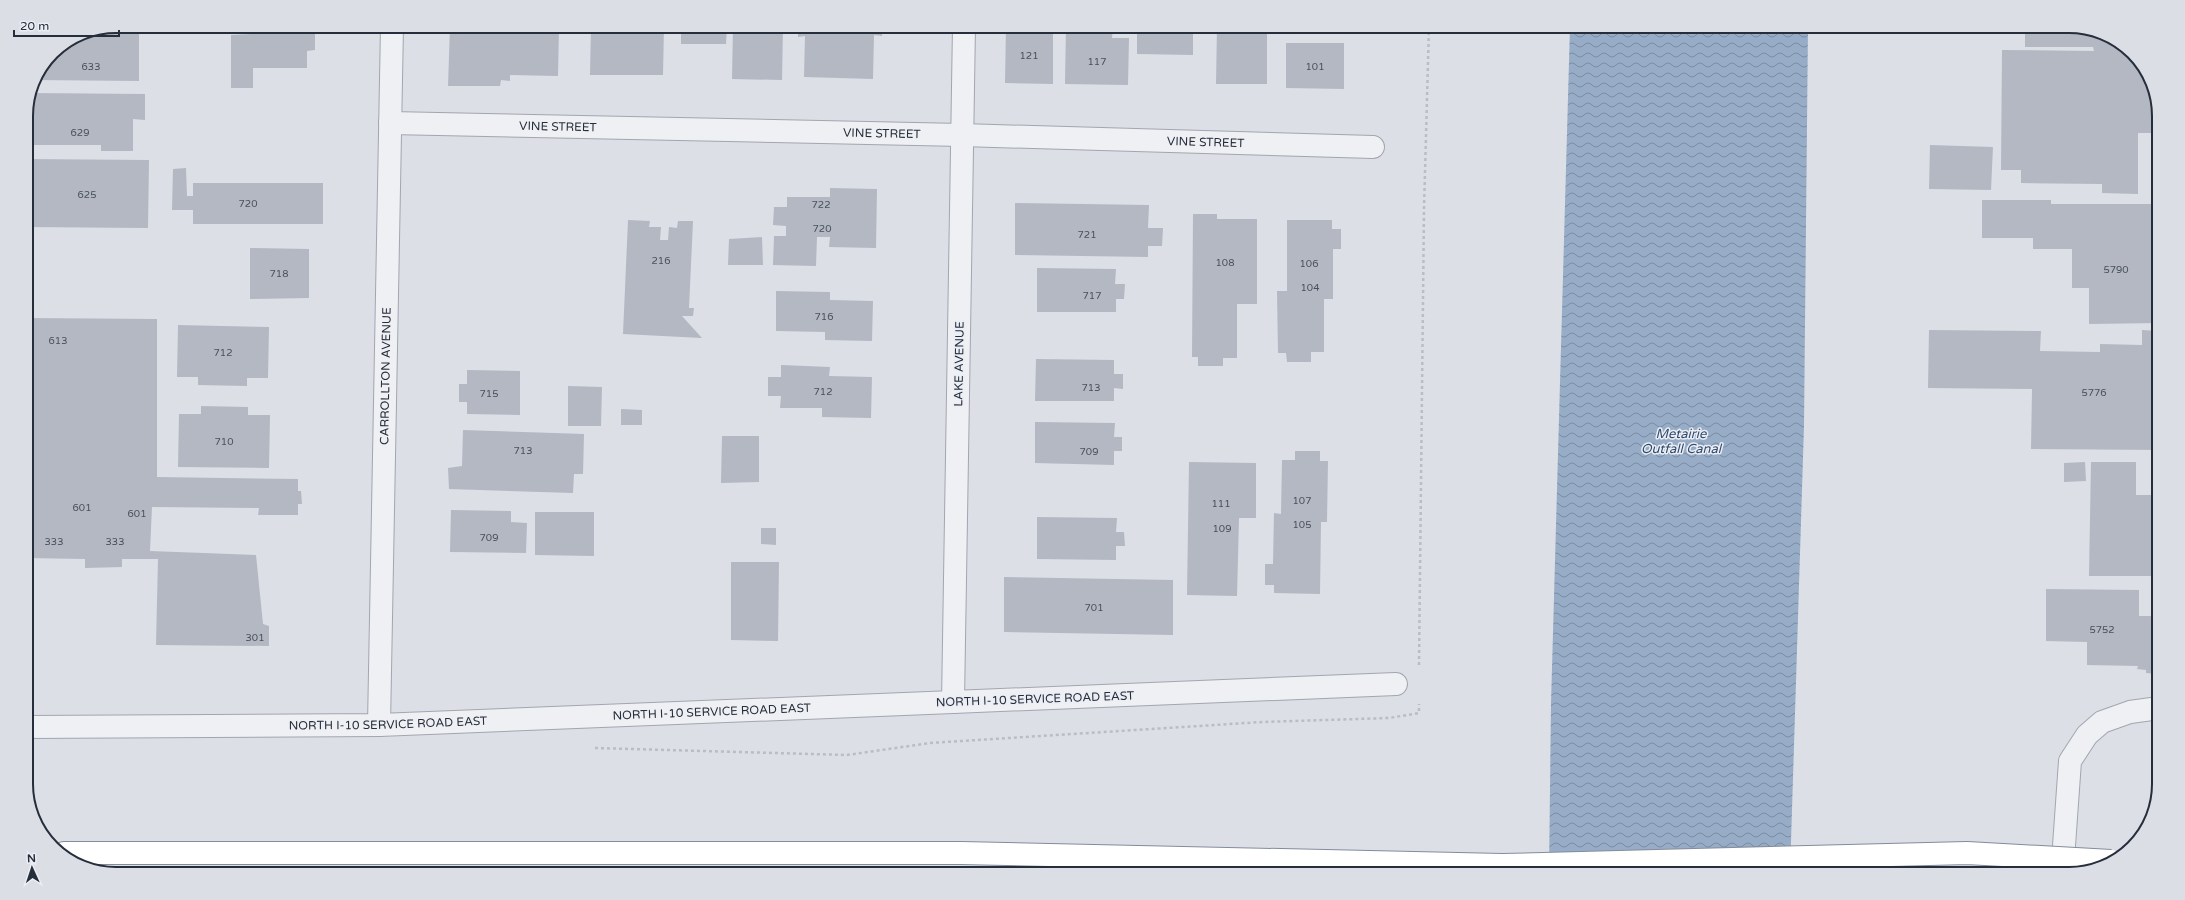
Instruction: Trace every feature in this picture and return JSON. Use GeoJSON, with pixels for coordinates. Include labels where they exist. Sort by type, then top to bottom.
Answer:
{"type":"FeatureCollection","features":[{"type":"Feature","properties":{"kind":"highway"},"geometry":{"type":"LineString","coordinates":[[70,853],[961,853],[1502,865],[1967,853],[2100,860]]}},
{"type":"Feature","properties":{"kind":"street","name":"CARROLLTON AVENUE"},"geometry":{"type":"LineString","coordinates":[[379,725],[392,33]]}},
{"type":"Feature","properties":{"kind":"street","name":"LAKE AVENUE"},"geometry":{"type":"LineString","coordinates":[[953,702],[964,33]]}},
{"type":"Feature","properties":{"kind":"street","name":"VINE STREET"},"geometry":{"type":"LineString","coordinates":[[390,123],[962,135],[1373,147]]}},
{"type":"Feature","properties":{"kind":"street","name":"NORTH I-10 SERVICE ROAD EAST"},"geometry":{"type":"LineString","coordinates":[[33,727],[379,725],[1396,684]]}},
{"type":"Feature","properties":{"kind":"street"},"geometry":{"type":"LineString","coordinates":[[2062,867],[2070,762],[2087,735],[2102,722],[2130,712],[2152,709]]}},
{"type":"Feature","properties":{"kind":"path"},"geometry":{"type":"LineString","coordinates":[[1419,668],[1424,210],[1429,33]]}},
{"type":"Feature","properties":{"kind":"path"},"geometry":{"type":"LineString","coordinates":[[1419,698],[1419,712]]}},
{"type":"Feature","properties":{"kind":"water","name":"Metairie Outfall Canal"},"geometry":{"type":"Polygon","coordinates":[[[1570,33],[1808,33],[1804,425],[1790,867],[1549,867],[1551,704],[1570,33]]]}},
{"type":"Feature","properties":{"kind":"building"},"geometry":{"type":"Polygon","coordinates":[[[139,33],[139,81],[42,80],[57,57],[84,39],[106,34],[139,33]]]}},
{"type":"Feature","properties":{"kind":"building"},"geometry":{"type":"Polygon","coordinates":[[[315,33],[315,50],[307,51],[307,68],[253,68],[253,88],[231,88],[231,35],[315,33]]]}},
{"type":"Feature","properties":{"kind":"building"},"geometry":{"type":"Polygon","coordinates":[[[450,33],[559,33],[558,76],[510,75],[510,81],[501,80],[500,86],[448,86],[450,33]]]}},
{"type":"Feature","properties":{"kind":"building"},"geometry":{"type":"Polygon","coordinates":[[[591,33],[664,33],[663,75],[590,75],[591,33]]]}},
{"type":"Feature","properties":{"kind":"building"},"geometry":{"type":"Polygon","coordinates":[[[681,33],[727,33],[726,44],[681,44],[681,33]]]}},
{"type":"Feature","properties":{"kind":"building"},"geometry":{"type":"Polygon","coordinates":[[[733,33],[783,33],[782,80],[732,79],[733,33]]]}},
{"type":"Feature","properties":{"kind":"building"},"geometry":{"type":"Polygon","coordinates":[[[798,33],[882,33],[882,36],[874,35],[873,79],[804,77],[805,36],[798,37],[798,33]]]}},
{"type":"Feature","properties":{"kind":"building"},"geometry":{"type":"Polygon","coordinates":[[[1006,33],[1053,33],[1053,84],[1005,83],[1006,33]]]}},
{"type":"Feature","properties":{"kind":"building"},"geometry":{"type":"Polygon","coordinates":[[[1066,33],[1112,33],[1112,38],[1129,38],[1128,85],[1065,84],[1066,33]]]}},
{"type":"Feature","properties":{"kind":"building"},"geometry":{"type":"Polygon","coordinates":[[[1137,33],[1193,33],[1193,55],[1137,54],[1137,33]]]}},
{"type":"Feature","properties":{"kind":"building"},"geometry":{"type":"Polygon","coordinates":[[[1217,33],[1267,33],[1267,84],[1216,84],[1217,33]]]}},
{"type":"Feature","properties":{"kind":"building"},"geometry":{"type":"Polygon","coordinates":[[[2025,33],[2074,33],[2090,36],[2101,39],[2119,50],[2128,57],[2138,70],[2148,90],[2152,111],[2152,133],[2138,133],[2138,194],[2102,193],[2102,184],[2021,183],[2021,170],[2001,170],[2002,50],[2094,51],[2093,47],[2025,47],[2025,33]]]}},
{"type":"Feature","properties":{"kind":"building"},"geometry":{"type":"Polygon","coordinates":[[[1286,43],[1344,43],[1344,89],[1286,88],[1286,43]]]}},
{"type":"Feature","properties":{"kind":"building"},"geometry":{"type":"Polygon","coordinates":[[[36,93],[145,94],[145,120],[133,119],[133,151],[101,151],[101,145],[33,145],[33,111],[36,93]]]}},
{"type":"Feature","properties":{"kind":"building"},"geometry":{"type":"Polygon","coordinates":[[[1930,145],[1993,147],[1991,190],[1929,189],[1930,145]]]}},
{"type":"Feature","properties":{"kind":"building"},"geometry":{"type":"Polygon","coordinates":[[[33,159],[149,160],[148,228],[33,227],[33,159]]]}},
{"type":"Feature","properties":{"kind":"building"},"geometry":{"type":"Polygon","coordinates":[[[186,168],[187,196],[193,196],[193,183],[323,183],[323,224],[193,224],[193,210],[172,210],[173,169],[186,168]]]}},
{"type":"Feature","properties":{"kind":"building"},"geometry":{"type":"Polygon","coordinates":[[[830,188],[877,189],[876,248],[829,247],[830,237],[817,237],[816,266],[773,265],[774,236],[786,236],[786,226],[773,225],[774,207],[787,207],[787,197],[830,197],[830,188]]]}},
{"type":"Feature","properties":{"kind":"building"},"geometry":{"type":"Polygon","coordinates":[[[1982,200],[2051,200],[2051,204],[2152,204],[2152,323],[2089,324],[2089,288],[2072,288],[2072,249],[2033,249],[2033,238],[1982,238],[1982,200]]]}},
{"type":"Feature","properties":{"kind":"building"},"geometry":{"type":"Polygon","coordinates":[[[1015,203],[1149,205],[1148,228],[1163,228],[1162,246],[1148,246],[1148,257],[1015,255],[1015,203]]]}},
{"type":"Feature","properties":{"kind":"building"},"geometry":{"type":"Polygon","coordinates":[[[1193,214],[1217,214],[1217,219],[1257,219],[1257,304],[1237,304],[1237,358],[1223,358],[1223,366],[1198,366],[1198,357],[1192,357],[1193,214]]]}},
{"type":"Feature","properties":{"kind":"building"},"geometry":{"type":"Polygon","coordinates":[[[628,220],[650,221],[649,227],[661,227],[660,240],[668,240],[669,227],[677,228],[678,221],[693,221],[689,308],[694,308],[693,316],[682,316],[702,338],[623,334],[628,220]]]}},
{"type":"Feature","properties":{"kind":"building"},"geometry":{"type":"Polygon","coordinates":[[[1287,220],[1332,220],[1332,229],[1341,229],[1341,249],[1333,249],[1333,299],[1324,299],[1324,352],[1311,352],[1311,362],[1287,362],[1286,353],[1278,353],[1277,291],[1287,291],[1287,220]]]}},
{"type":"Feature","properties":{"kind":"building"},"geometry":{"type":"Polygon","coordinates":[[[762,237],[763,265],[728,265],[729,239],[762,237]]]}},
{"type":"Feature","properties":{"kind":"building"},"geometry":{"type":"Polygon","coordinates":[[[250,248],[309,249],[309,298],[250,299],[250,248]]]}},
{"type":"Feature","properties":{"kind":"building"},"geometry":{"type":"Polygon","coordinates":[[[1037,268],[1116,269],[1115,284],[1125,284],[1124,299],[1116,299],[1116,312],[1037,312],[1037,268]]]}},
{"type":"Feature","properties":{"kind":"building"},"geometry":{"type":"Polygon","coordinates":[[[776,291],[830,292],[830,300],[873,301],[872,341],[825,340],[825,332],[776,331],[776,291]]]}},
{"type":"Feature","properties":{"kind":"building"},"geometry":{"type":"Polygon","coordinates":[[[33,318],[157,319],[157,477],[298,479],[298,491],[301,491],[302,504],[298,504],[298,515],[258,515],[259,508],[152,507],[150,551],[256,555],[263,624],[269,626],[269,646],[156,645],[158,559],[122,559],[122,567],[85,568],[85,559],[33,558],[33,318]]]}},
{"type":"Feature","properties":{"kind":"building"},"geometry":{"type":"Polygon","coordinates":[[[178,325],[269,327],[268,378],[247,378],[247,386],[198,385],[198,377],[177,377],[178,325]]]}},
{"type":"Feature","properties":{"kind":"building"},"geometry":{"type":"Polygon","coordinates":[[[1929,330],[2041,331],[2040,351],[2100,352],[2100,344],[2142,345],[2142,330],[2152,331],[2152,450],[2031,449],[2032,389],[1928,388],[1929,330]]]}},
{"type":"Feature","properties":{"kind":"building"},"geometry":{"type":"Polygon","coordinates":[[[1036,359],[1114,360],[1114,374],[1123,374],[1123,389],[1114,388],[1114,401],[1035,401],[1036,359]]]}},
{"type":"Feature","properties":{"kind":"building"},"geometry":{"type":"Polygon","coordinates":[[[781,365],[830,367],[829,376],[872,377],[871,418],[822,417],[822,408],[780,408],[781,396],[768,396],[768,377],[781,377],[781,365]]]}},
{"type":"Feature","properties":{"kind":"building"},"geometry":{"type":"Polygon","coordinates":[[[467,370],[520,371],[520,415],[467,414],[467,402],[459,402],[459,384],[467,384],[467,370]]]}},
{"type":"Feature","properties":{"kind":"building"},"geometry":{"type":"Polygon","coordinates":[[[568,386],[602,387],[601,426],[568,426],[568,386]]]}},
{"type":"Feature","properties":{"kind":"building"},"geometry":{"type":"Polygon","coordinates":[[[201,406],[248,407],[248,415],[270,415],[269,468],[178,467],[179,414],[201,414],[201,406]]]}},
{"type":"Feature","properties":{"kind":"building"},"geometry":{"type":"Polygon","coordinates":[[[621,409],[642,410],[642,425],[621,425],[621,409]]]}},
{"type":"Feature","properties":{"kind":"building"},"geometry":{"type":"Polygon","coordinates":[[[1035,422],[1115,423],[1114,437],[1122,437],[1122,451],[1114,451],[1114,465],[1035,463],[1035,422]]]}},
{"type":"Feature","properties":{"kind":"building"},"geometry":{"type":"Polygon","coordinates":[[[463,430],[584,434],[583,474],[574,474],[573,493],[449,489],[448,468],[462,466],[463,430]]]}},
{"type":"Feature","properties":{"kind":"building"},"geometry":{"type":"Polygon","coordinates":[[[722,436],[759,436],[759,482],[721,483],[722,436]]]}},
{"type":"Feature","properties":{"kind":"building"},"geometry":{"type":"Polygon","coordinates":[[[1295,451],[1320,451],[1320,461],[1328,461],[1327,522],[1321,522],[1320,594],[1274,593],[1274,585],[1265,585],[1265,564],[1273,564],[1274,513],[1281,514],[1282,460],[1295,460],[1295,451]]]}},
{"type":"Feature","properties":{"kind":"building"},"geometry":{"type":"Polygon","coordinates":[[[1189,462],[1256,463],[1256,518],[1239,518],[1237,596],[1187,595],[1189,462]]]}},
{"type":"Feature","properties":{"kind":"building"},"geometry":{"type":"Polygon","coordinates":[[[2085,462],[2086,481],[2064,482],[2064,463],[2085,462]]]}},
{"type":"Feature","properties":{"kind":"building"},"geometry":{"type":"Polygon","coordinates":[[[2091,462],[2136,462],[2136,495],[2152,495],[2152,576],[2089,576],[2091,462]]]}},
{"type":"Feature","properties":{"kind":"building"},"geometry":{"type":"Polygon","coordinates":[[[451,510],[511,511],[511,522],[527,523],[526,553],[450,552],[451,510]]]}},
{"type":"Feature","properties":{"kind":"building"},"geometry":{"type":"Polygon","coordinates":[[[535,512],[594,512],[594,556],[535,555],[535,512]]]}},
{"type":"Feature","properties":{"kind":"building"},"geometry":{"type":"Polygon","coordinates":[[[1037,517],[1117,518],[1116,532],[1124,532],[1125,546],[1116,546],[1116,560],[1037,559],[1037,517]]]}},
{"type":"Feature","properties":{"kind":"building"},"geometry":{"type":"Polygon","coordinates":[[[761,528],[776,528],[776,545],[761,544],[761,528]]]}},
{"type":"Feature","properties":{"kind":"building"},"geometry":{"type":"Polygon","coordinates":[[[731,562],[779,562],[778,641],[731,640],[731,562]]]}},
{"type":"Feature","properties":{"kind":"building"},"geometry":{"type":"Polygon","coordinates":[[[1004,577],[1173,580],[1173,635],[1004,632],[1004,577]]]}},
{"type":"Feature","properties":{"kind":"building"},"geometry":{"type":"Polygon","coordinates":[[[2046,589],[2139,590],[2139,616],[2152,616],[2152,673],[2146,673],[2146,670],[2137,669],[2138,666],[2087,665],[2087,642],[2046,641],[2046,589]]]}}]}
